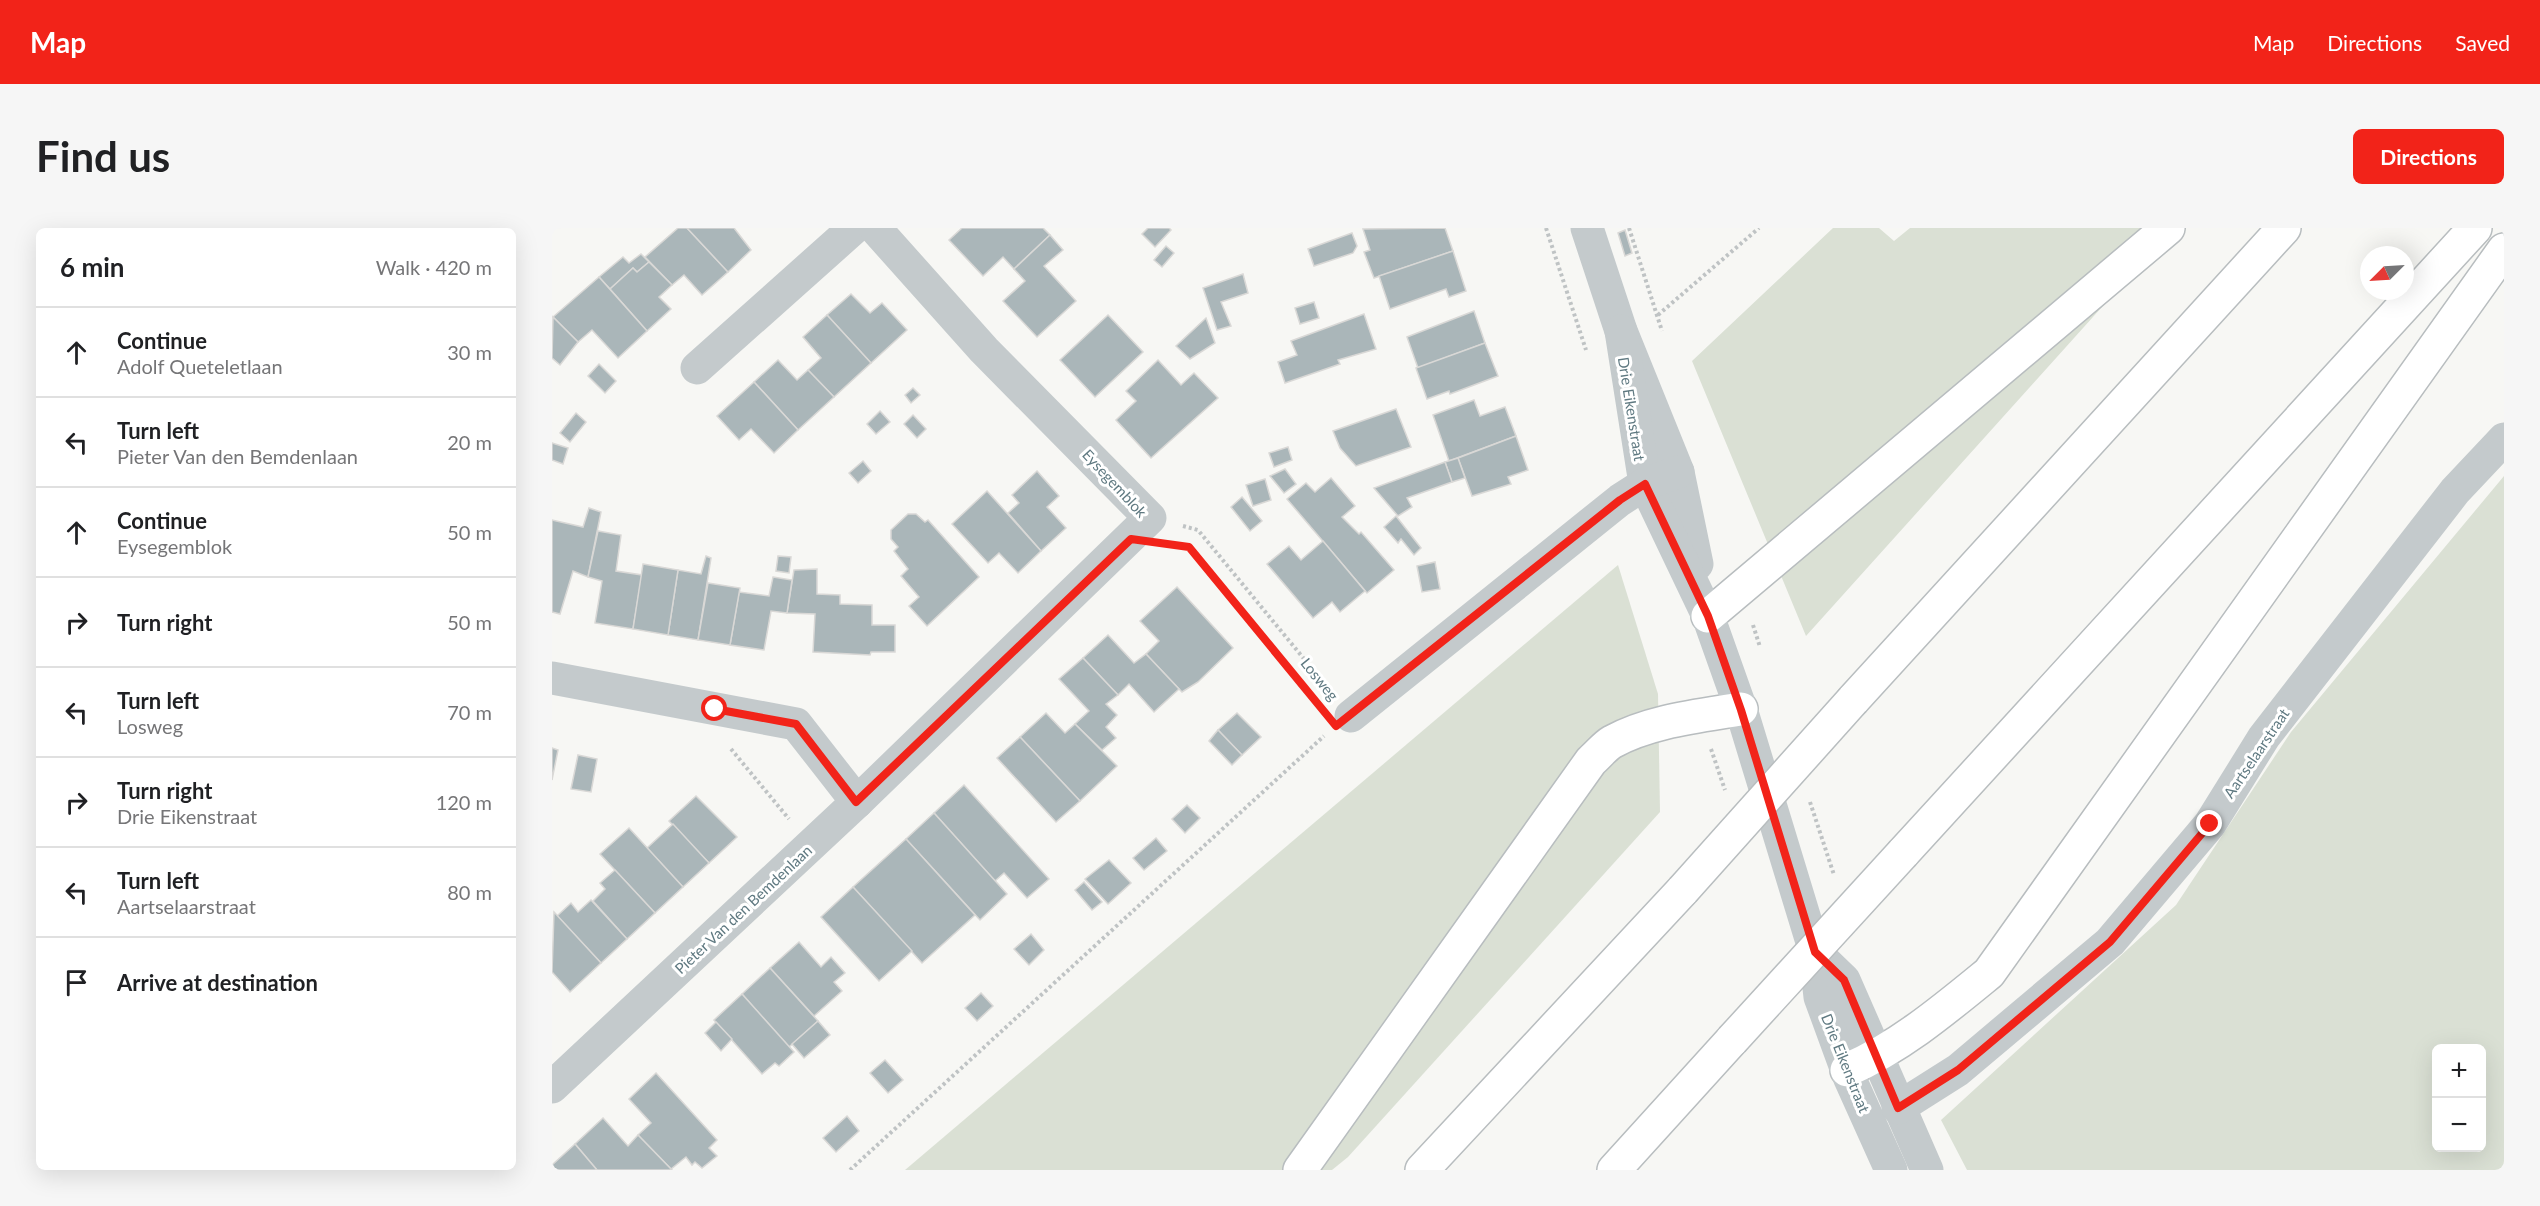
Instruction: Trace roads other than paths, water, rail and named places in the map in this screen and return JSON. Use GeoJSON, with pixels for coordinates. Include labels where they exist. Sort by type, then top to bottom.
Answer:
{"type":"FeatureCollection","features":[{"type":"Feature","properties":{"kind":"highway"},"geometry":{"type":"LineString","coordinates":[[1708,616],[2168,228]]}},
{"type":"Feature","properties":{"kind":"highway"},"geometry":{"type":"LineString","coordinates":[[1422,1170],[1683,890],[1853,700],[2284,228]]}},
{"type":"Feature","properties":{"kind":"highway"},"geometry":{"type":"LineString","coordinates":[[1614,1170],[2475,228]]}},
{"type":"Feature","properties":{"kind":"highway"},"geometry":{"type":"LineString","coordinates":[[1862,1064],[1946,1008],[1989,974],[2504,250]]}},
{"type":"Feature","properties":{"kind":"highway"},"geometry":{"type":"LineString","coordinates":[[1300,1170],[1591,761],[1611,742],[1633,733],[1700,716],[1741,710]]}},
{"type":"Feature","properties":{"kind":"street"},"geometry":{"type":"LineString","coordinates":[[697,368],[854,228]]}},
{"type":"Feature","properties":{"kind":"street","name":"Eysegemblok"},"geometry":{"type":"LineString","coordinates":[[875,228],[1141,529],[932,727]]}},
{"type":"Feature","properties":{"kind":"street","name":"Drie Eikenstraat"},"geometry":{"type":"LineString","coordinates":[[1587,228],[1621,331],[1678,472],[1708,616]]}},
{"type":"Feature","properties":{"kind":"street","name":"Drie Eikenstraat"},"geometry":{"type":"LineString","coordinates":[[1621,331],[1645,484],[1708,616],[1741,710],[1815,952],[1844,980],[1862,1064],[1891,1170]]}},
{"type":"Feature","properties":{"kind":"street","name":"Aartselaarstraat"},"geometry":{"type":"LineString","coordinates":[[1898,1108],[1958,1070],[2110,942],[2210,824],[2264,737],[2418,538],[2455,491],[2504,439]]}},
{"type":"Feature","properties":{"kind":"street"},"geometry":{"type":"LineString","coordinates":[[1343,721],[1620,500],[1645,484],[1678,472]]}},
{"type":"Feature","properties":{"kind":"street"},"geometry":{"type":"LineString","coordinates":[[552,678],[796,724],[856,802]]}},
{"type":"Feature","properties":{"kind":"street","name":"Pieter Van den Bemdenlaan"},"geometry":{"type":"LineString","coordinates":[[552,1087],[811,845],[932,727]]}},
{"type":"Feature","properties":{"kind":"street","name":"Drie Eikenstraat"},"geometry":{"type":"LineString","coordinates":[[1862,1064],[1898,1108],[1927,1170]]}}]}
